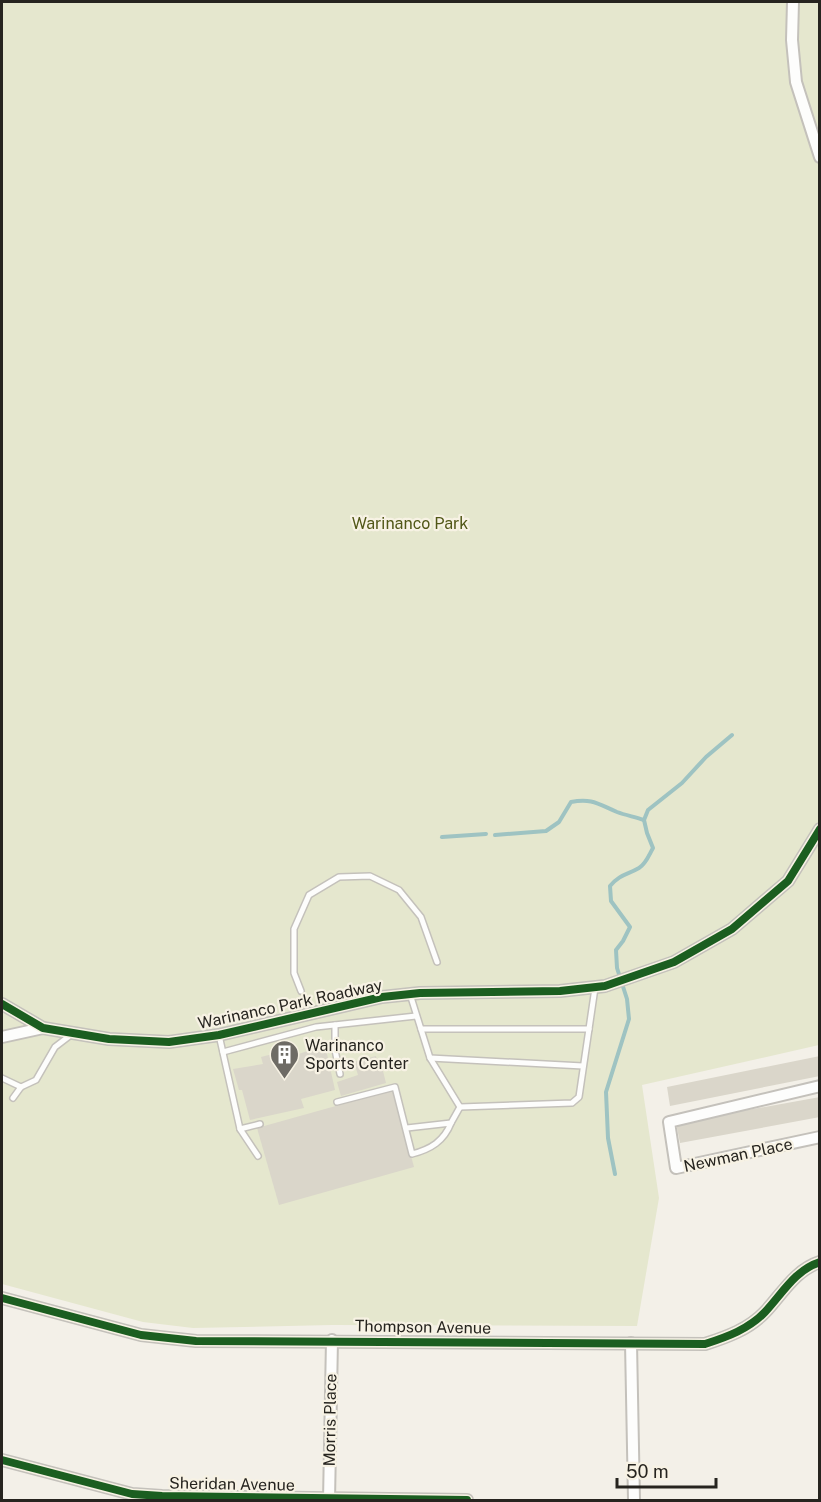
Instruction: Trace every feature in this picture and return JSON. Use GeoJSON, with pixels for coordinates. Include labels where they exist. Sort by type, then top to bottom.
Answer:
{"type":"FeatureCollection","features":[{"type":"Feature","properties":{"kind":"street"},"geometry":{"type":"LineString","coordinates":[[793,2],[792,40],[796,82],[819,157]]}},
{"type":"Feature","properties":{"kind":"street","name":"Warinanco Park Roadway"},"geometry":{"type":"LineString","coordinates":[[2,1004],[42,1028],[110,1039],[169,1042],[219,1035],[382,997],[410,994],[560,991],[600,987],[674,962],[732,929],[788,881],[819,829]]}},
{"type":"Feature","properties":{"kind":"street","name":"Warinanco Park Roadway"},"geometry":{"type":"LineString","coordinates":[[2,1037],[42,1028]]}},
{"type":"Feature","properties":{"kind":"street","name":"Newman Place"},"geometry":{"type":"LineString","coordinates":[[819,1086],[669,1122],[676,1168],[819,1137]]}},
{"type":"Feature","properties":{"kind":"street","name":"Thompson Avenue"},"geometry":{"type":"LineString","coordinates":[[2,1298],[141,1335],[196,1341],[332,1340],[705,1344],[733,1335],[764,1314],[797,1276],[819,1262]]}},
{"type":"Feature","properties":{"kind":"street","name":"Morris Place"},"geometry":{"type":"LineString","coordinates":[[329,1499],[332,1340]]}},
{"type":"Feature","properties":{"kind":"street"},"geometry":{"type":"LineString","coordinates":[[631,1343],[634,1500]]}},
{"type":"Feature","properties":{"kind":"street","name":"Sheridan Avenue"},"geometry":{"type":"LineString","coordinates":[[2,1460],[132,1494],[467,1500]]}},
{"type":"Feature","properties":{"kind":"lane"},"geometry":{"type":"LineString","coordinates":[[301,991],[294,973],[294,929],[309,895],[339,878],[370,876],[399,890],[421,917],[437,962]]}},
{"type":"Feature","properties":{"kind":"lane"},"geometry":{"type":"LineString","coordinates":[[460,1107],[572,1103],[579,1097],[589,1029],[600,987]]}},
{"type":"Feature","properties":{"kind":"lane"},"geometry":{"type":"LineString","coordinates":[[410,994],[430,1058],[460,1107]]}},
{"type":"Feature","properties":{"kind":"lane"},"geometry":{"type":"LineString","coordinates":[[223,1052],[316,1027],[416,1016]]}},
{"type":"Feature","properties":{"kind":"lane"},"geometry":{"type":"LineString","coordinates":[[335,1024],[335,1050],[340,1074]]}},
{"type":"Feature","properties":{"kind":"lane"},"geometry":{"type":"LineString","coordinates":[[420,1029],[589,1029]]}},
{"type":"Feature","properties":{"kind":"lane"},"geometry":{"type":"LineString","coordinates":[[13,1098],[21,1087],[36,1080],[55,1047],[73,1033]]}},
{"type":"Feature","properties":{"kind":"lane"},"geometry":{"type":"LineString","coordinates":[[219,1035],[240,1129],[258,1156]]}},
{"type":"Feature","properties":{"kind":"lane"},"geometry":{"type":"LineString","coordinates":[[430,1058],[583,1066]]}},
{"type":"Feature","properties":{"kind":"lane"},"geometry":{"type":"LineString","coordinates":[[2,1078],[21,1087]]}},
{"type":"Feature","properties":{"kind":"lane"},"geometry":{"type":"LineString","coordinates":[[338,1102],[395,1087],[412,1154],[437,1143],[446,1135],[460,1107]]}},
{"type":"Feature","properties":{"kind":"lane"},"geometry":{"type":"LineString","coordinates":[[407,1128],[451,1123]]}},
{"type":"Feature","properties":{"kind":"lane"},"geometry":{"type":"LineString","coordinates":[[240,1129],[260,1124]]}},
{"type":"Feature","properties":{"kind":"green space","name":"Warinanco Park"},"geometry":{"type":"Polygon","coordinates":[[[2,2],[819,2],[819,1045],[642,1085],[659,1198],[637,1326],[332,1325],[193,1328],[143,1322],[2,1284],[2,2]]]}},
{"type":"Feature","properties":{"kind":"building","name":"Warinanco Sports Center"},"geometry":{"type":"Polygon","coordinates":[[[325,1045],[335,1090],[301,1099],[304,1108],[250,1120],[242,1090],[239,1090],[233,1069],[263,1064],[261,1057],[288,1050],[290,1057],[325,1045]]]}},
{"type":"Feature","properties":{"kind":"building"},"geometry":{"type":"Polygon","coordinates":[[[376,1056],[379,1068],[382,1067],[386,1083],[341,1096],[337,1082],[358,1075],[354,1062],[376,1056]]]}},
{"type":"Feature","properties":{"kind":"building"},"geometry":{"type":"Polygon","coordinates":[[[820,1056],[820,1076],[670,1106],[667,1087],[820,1056]]]}},
{"type":"Feature","properties":{"kind":"building"},"geometry":{"type":"Polygon","coordinates":[[[393,1090],[414,1167],[279,1205],[257,1128],[393,1090]]]}},
{"type":"Feature","properties":{"kind":"building"},"geometry":{"type":"Polygon","coordinates":[[[820,1097],[820,1117],[680,1143],[676,1123],[820,1097]]]}},
{"type":"Feature","properties":{"kind":"waterway"},"geometry":{"type":"LineString","coordinates":[[615,1174],[608,1138],[606,1092],[629,1019],[627,999],[617,968],[616,950],[630,927],[611,901],[610,886],[620,877],[641,866],[653,848],[644,820],[648,810],[682,783],[706,757],[732,735]]}},
{"type":"Feature","properties":{"kind":"waterway"},"geometry":{"type":"LineString","coordinates":[[495,835],[546,831],[559,822],[571,802],[578,801],[595,802],[617,812],[644,820]]}},
{"type":"Feature","properties":{"kind":"waterway"},"geometry":{"type":"LineString","coordinates":[[442,837],[486,834]]}},
{"type":"Feature","properties":{"kind":"cycle path"},"geometry":{"type":"LineString","coordinates":[[2,1004],[43,1028],[109,1039],[169,1042],[219,1035],[382,997],[420,993],[560,991],[605,986],[674,962],[732,929],[788,881],[820,829]]}},
{"type":"Feature","properties":{"kind":"cycle path"},"geometry":{"type":"LineString","coordinates":[[2,1298],[141,1335],[196,1341],[705,1344],[745,1328],[765,1312],[796,1277],[820,1262]]}},
{"type":"Feature","properties":{"kind":"cycle path"},"geometry":{"type":"LineString","coordinates":[[2,1460],[132,1494],[467,1500]]}},
{"type":"Feature","properties":{"kind":"place","name":"Warinanco Sports Center"},"geometry":{"type":"Point","coordinates":[284,1080]}}]}
